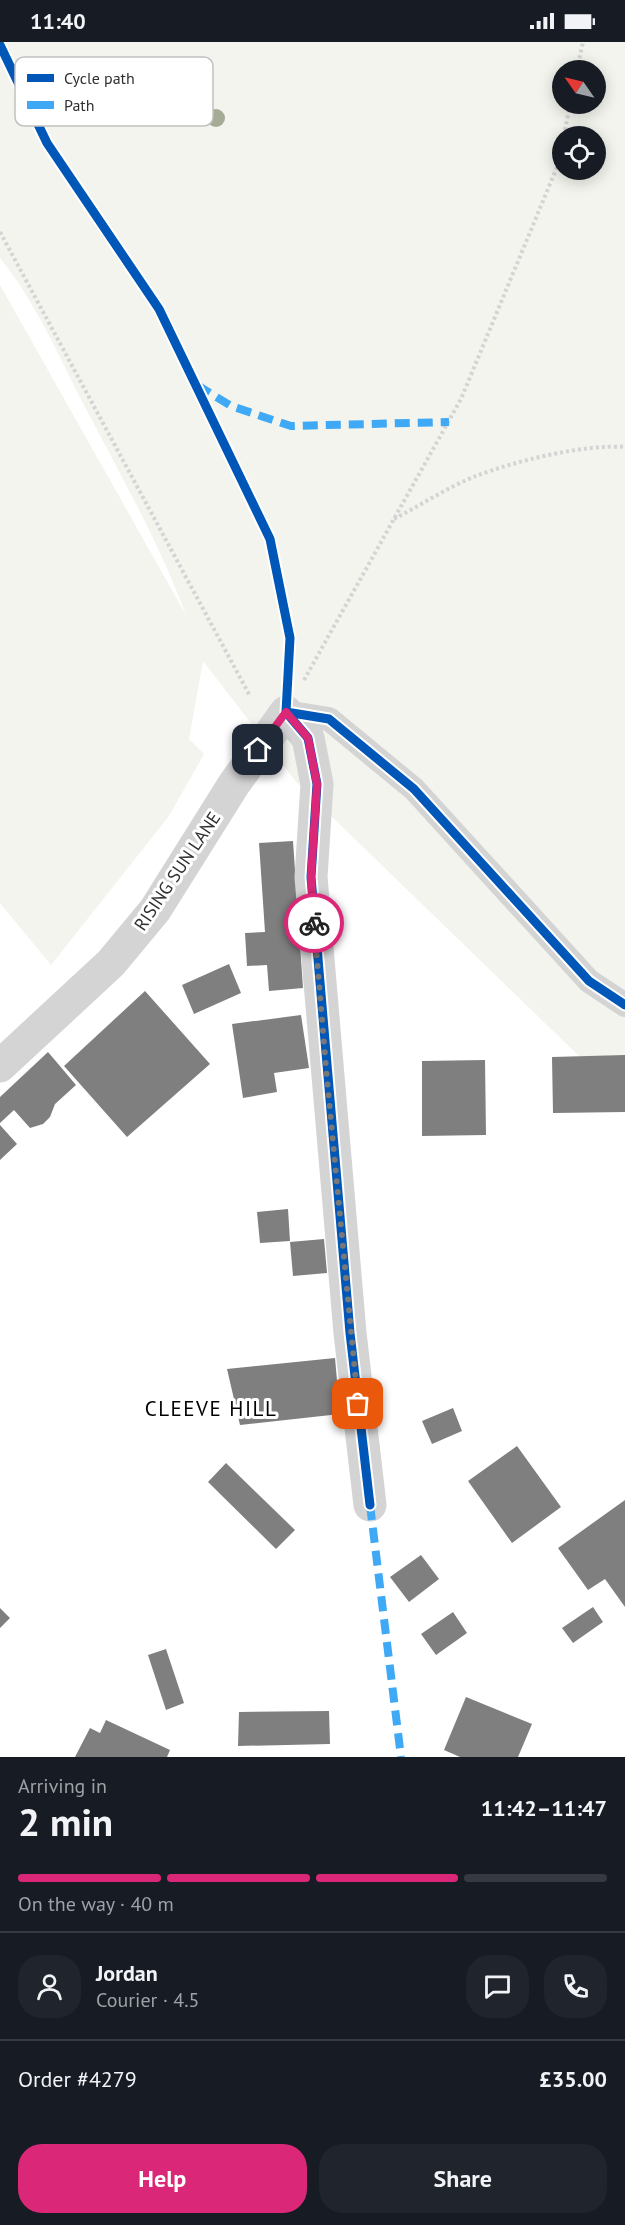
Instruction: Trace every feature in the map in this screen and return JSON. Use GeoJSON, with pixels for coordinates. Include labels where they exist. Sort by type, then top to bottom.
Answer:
{"type":"FeatureCollection","features":[{"type":"Feature","properties":{"kind":"street","name":"RISING SUN LANE"},"geometry":{"type":"LineString","coordinates":[[0,1066],[111,963],[155,910],[234,784],[278,723]]}},
{"type":"Feature","properties":{"kind":"street"},"geometry":{"type":"LineString","coordinates":[[278,723],[308,738],[317,784],[311,877],[350,1334],[370,1505]]}},
{"type":"Feature","properties":{"kind":"lane"},"geometry":{"type":"LineString","coordinates":[[278,723],[329,719],[414,789],[589,981],[625,1005]]}},
{"type":"Feature","properties":{"kind":"path"},"geometry":{"type":"LineString","coordinates":[[579,60],[583,42]]}},
{"type":"Feature","properties":{"kind":"path"},"geometry":{"type":"LineString","coordinates":[[278,723],[460,399],[552,179]]}},
{"type":"Feature","properties":{"kind":"path"},"geometry":{"type":"LineString","coordinates":[[0,232],[278,723]]}},
{"type":"Feature","properties":{"kind":"path"},"geometry":{"type":"LineString","coordinates":[[394,519],[475,477],[539,458],[604,445],[625,447]]}},
{"type":"Feature","properties":{"kind":"shaded area"},"geometry":{"type":"Polygon","coordinates":[[[0,42],[625,42],[625,1056],[580,1057],[297,783],[203,661],[189,739],[204,754],[169,816],[51,965],[0,903],[0,285],[186,615],[125,483],[46,329],[0,258],[0,42]]]}},
{"type":"Feature","properties":{"kind":"building"},"geometry":{"type":"Polygon","coordinates":[[[293,841],[303,988],[269,991],[267,965],[247,966],[245,933],[265,932],[259,843],[293,841]]]}},
{"type":"Feature","properties":{"kind":"building"},"geometry":{"type":"Polygon","coordinates":[[[229,964],[241,993],[194,1014],[182,985],[229,964]]]}},
{"type":"Feature","properties":{"kind":"building"},"geometry":{"type":"Polygon","coordinates":[[[145,991],[210,1064],[127,1137],[64,1066],[145,991]]]}},
{"type":"Feature","properties":{"kind":"building"},"geometry":{"type":"Polygon","coordinates":[[[301,1015],[309,1068],[274,1073],[277,1092],[243,1098],[232,1024],[301,1015]]]}},
{"type":"Feature","properties":{"kind":"building"},"geometry":{"type":"Polygon","coordinates":[[[48,1052],[76,1085],[55,1104],[50,1117],[43,1124],[30,1128],[14,1110],[0,1123],[0,1097],[48,1052]]]}},
{"type":"Feature","properties":{"kind":"building"},"geometry":{"type":"Polygon","coordinates":[[[625,1055],[625,1112],[553,1113],[552,1057],[625,1055]]]}},
{"type":"Feature","properties":{"kind":"building"},"geometry":{"type":"Polygon","coordinates":[[[485,1060],[486,1135],[422,1136],[422,1061],[485,1060]]]}},
{"type":"Feature","properties":{"kind":"building"},"geometry":{"type":"Polygon","coordinates":[[[0,1125],[17,1144],[0,1160],[0,1125]]]}},
{"type":"Feature","properties":{"kind":"building"},"geometry":{"type":"Polygon","coordinates":[[[288,1209],[290,1241],[260,1243],[257,1212],[288,1209]]]}},
{"type":"Feature","properties":{"kind":"building"},"geometry":{"type":"Polygon","coordinates":[[[324,1239],[327,1273],[293,1276],[290,1242],[324,1239]]]}},
{"type":"Feature","properties":{"kind":"building"},"geometry":{"type":"Polygon","coordinates":[[[335,1358],[340,1414],[240,1425],[227,1369],[335,1358]]]}},
{"type":"Feature","properties":{"kind":"building"},"geometry":{"type":"Polygon","coordinates":[[[453,1408],[462,1431],[432,1444],[422,1421],[453,1408]]]}},
{"type":"Feature","properties":{"kind":"building"},"geometry":{"type":"Polygon","coordinates":[[[517,1446],[561,1507],[512,1543],[468,1481],[517,1446]]]}},
{"type":"Feature","properties":{"kind":"building"},"geometry":{"type":"Polygon","coordinates":[[[226,1463],[295,1530],[276,1549],[208,1482],[226,1463]]]}},
{"type":"Feature","properties":{"kind":"building"},"geometry":{"type":"Polygon","coordinates":[[[625,1500],[625,1607],[605,1579],[588,1590],[558,1548],[625,1500]]]}},
{"type":"Feature","properties":{"kind":"building"},"geometry":{"type":"Polygon","coordinates":[[[421,1555],[439,1579],[409,1602],[390,1577],[421,1555]]]}},
{"type":"Feature","properties":{"kind":"building"},"geometry":{"type":"Polygon","coordinates":[[[593,1607],[603,1622],[573,1643],[562,1628],[593,1607]]]}},
{"type":"Feature","properties":{"kind":"building"},"geometry":{"type":"Polygon","coordinates":[[[0,1608],[10,1618],[0,1628],[0,1608]]]}},
{"type":"Feature","properties":{"kind":"building"},"geometry":{"type":"Polygon","coordinates":[[[453,1612],[467,1633],[436,1655],[421,1634],[453,1612]]]}},
{"type":"Feature","properties":{"kind":"building"},"geometry":{"type":"Polygon","coordinates":[[[166,1649],[184,1703],[166,1710],[148,1655],[166,1649]]]}},
{"type":"Feature","properties":{"kind":"building"},"geometry":{"type":"Polygon","coordinates":[[[466,1697],[532,1724],[518,1757],[460,1757],[444,1750],[466,1697]]]}},
{"type":"Feature","properties":{"kind":"building"},"geometry":{"type":"Polygon","coordinates":[[[329,1711],[330,1744],[238,1746],[239,1712],[329,1711]]]}},
{"type":"Feature","properties":{"kind":"building"},"geometry":{"type":"Polygon","coordinates":[[[106,1720],[170,1750],[167,1757],[75,1757],[90,1728],[100,1733],[106,1720]]]}},
{"type":"Feature","properties":{"kind":"marked path"},"geometry":{"type":"LineString","coordinates":[[197,385],[231,406],[291,426],[449,422]]}},
{"type":"Feature","properties":{"kind":"marked path"},"geometry":{"type":"LineString","coordinates":[[370,1505],[401,1757]]}},
{"type":"Feature","properties":{"kind":"cycle path"},"geometry":{"type":"LineString","coordinates":[[0,45],[15,76]]}},
{"type":"Feature","properties":{"kind":"cycle path"},"geometry":{"type":"LineString","coordinates":[[39,126],[47,143],[159,309],[270,539],[290,638],[286,712]]}},
{"type":"Feature","properties":{"kind":"cycle path"},"geometry":{"type":"LineString","coordinates":[[286,712],[308,738],[317,784],[311,877],[350,1333],[370,1505]]}},
{"type":"Feature","properties":{"kind":"cycle path"},"geometry":{"type":"LineString","coordinates":[[286,712],[329,719],[414,789],[589,981],[625,1005]]}},
{"type":"Feature","properties":{"kind":"way so far"},"geometry":{"type":"LineString","coordinates":[[314,923],[358,1404]]}},
{"type":"Feature","properties":{"kind":"district","name":"CLEEVE HILL"},"geometry":{"type":"Point","coordinates":[211,1408]}},
{"type":"Feature","properties":{"kind":"route"},"geometry":{"type":"LineString","coordinates":[[258,750],[286,712],[308,738],[317,784],[311,877],[314,923]]}}]}
